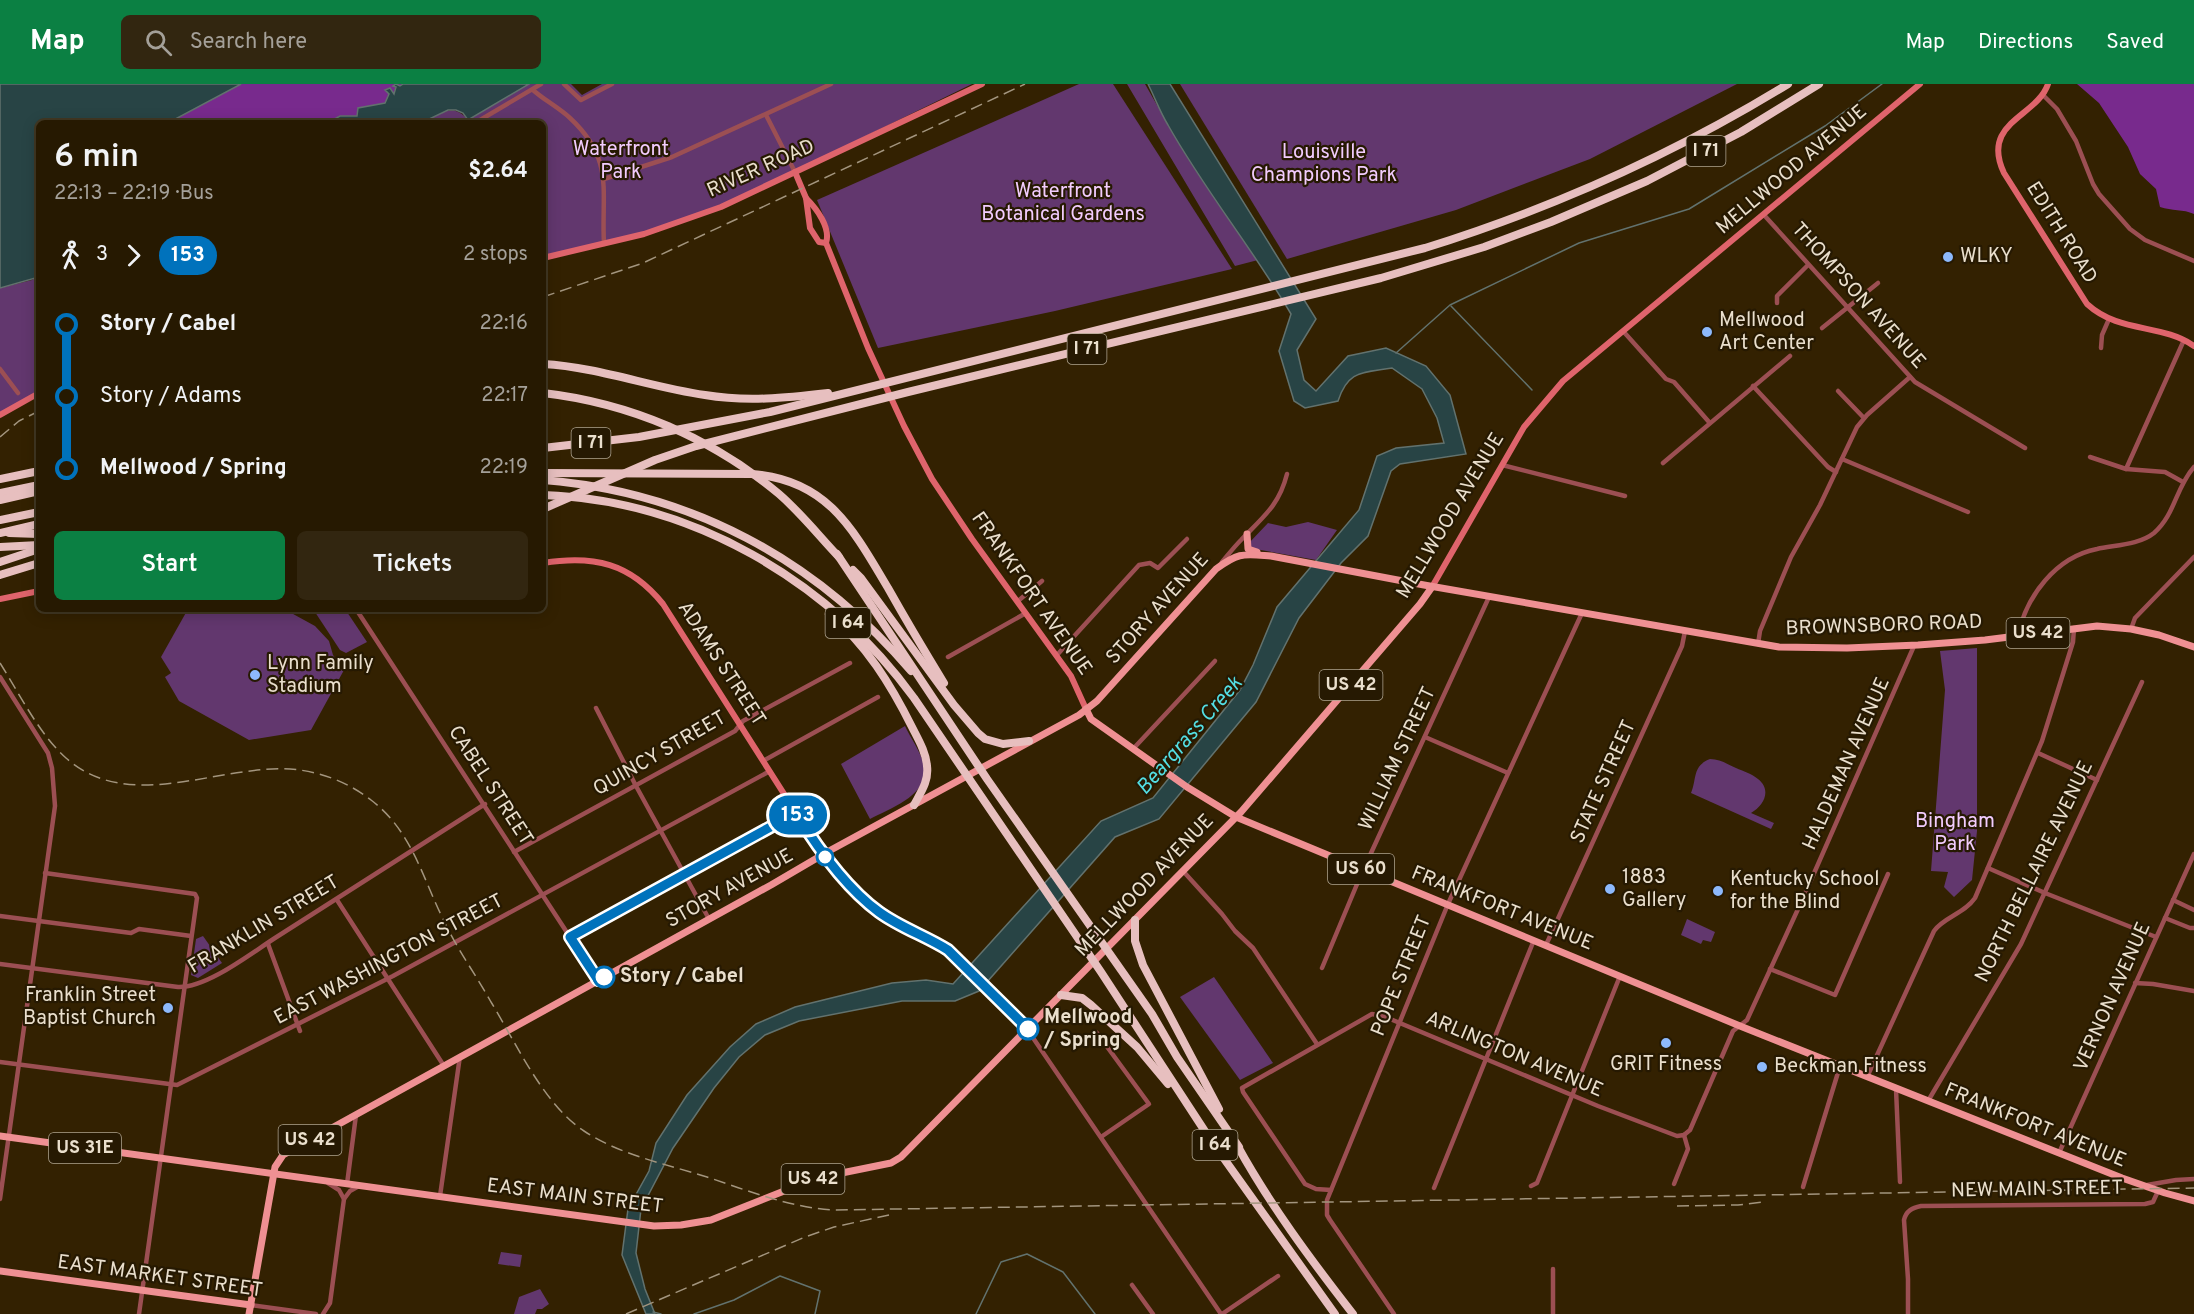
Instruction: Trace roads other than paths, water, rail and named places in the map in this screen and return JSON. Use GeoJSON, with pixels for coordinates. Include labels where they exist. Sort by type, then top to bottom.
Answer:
{"type":"FeatureCollection","features":[{"type":"Feature","properties":{"kind":"highway","name":"I 71"},"geometry":{"type":"LineString","coordinates":[[546,448],[639,437],[717,424],[902,380],[1425,248],[1575,194],[1675,148],[1788,84]]}},
{"type":"Feature","properties":{"kind":"highway","name":"I 71"},"geometry":{"type":"LineString","coordinates":[[546,508],[665,456],[737,436],[1418,268],[1551,222],[1647,181],[1776,111],[1819,84]]}},
{"type":"Feature","properties":{"kind":"highway"},"geometry":{"type":"LineString","coordinates":[[546,363],[598,371],[724,398],[777,399],[855,391]]}},
{"type":"Feature","properties":{"kind":"highway","name":"I 64"},"geometry":{"type":"LineString","coordinates":[[546,393],[575,397],[616,407],[665,424],[702,442],[738,464],[779,495],[837,554],[987,779],[1113,958],[1239,1147],[1257,1180],[1304,1249],[1353,1314]]}},
{"type":"Feature","properties":{"kind":"highway"},"geometry":{"type":"LineString","coordinates":[[0,479],[36,472]]}},
{"type":"Feature","properties":{"kind":"highway"},"geometry":{"type":"LineString","coordinates":[[546,473],[772,476],[798,485],[822,499],[839,513],[852,530],[965,717]]}},
{"type":"Feature","properties":{"kind":"highway"},"geometry":{"type":"LineString","coordinates":[[546,480],[589,485],[639,496],[691,512],[750,540],[806,574],[838,598],[881,637],[910,670],[925,683]]}},
{"type":"Feature","properties":{"kind":"highway"},"geometry":{"type":"LineString","coordinates":[[0,493],[36,486]]}},
{"type":"Feature","properties":{"kind":"highway"},"geometry":{"type":"LineString","coordinates":[[0,500],[36,491]]}},
{"type":"Feature","properties":{"kind":"highway","name":"I 64"},"geometry":{"type":"LineString","coordinates":[[546,495],[616,504],[703,530],[779,570],[846,621],[902,681],[1101,972],[1210,1139],[1335,1314]]}},
{"type":"Feature","properties":{"kind":"highway"},"geometry":{"type":"LineString","coordinates":[[0,520],[36,513]]}},
{"type":"Feature","properties":{"kind":"highway"},"geometry":{"type":"LineString","coordinates":[[0,533],[36,525]]}},
{"type":"Feature","properties":{"kind":"highway"},"geometry":{"type":"LineString","coordinates":[[690,527],[773,572],[806,595],[835,619],[867,654],[897,699],[925,756],[927,777],[925,786],[914,805]]}},
{"type":"Feature","properties":{"kind":"highway"},"geometry":{"type":"LineString","coordinates":[[0,533],[36,534]]}},
{"type":"Feature","properties":{"kind":"highway"},"geometry":{"type":"LineString","coordinates":[[0,547],[36,547]]}},
{"type":"Feature","properties":{"kind":"highway"},"geometry":{"type":"LineString","coordinates":[[0,562],[36,548]]}},
{"type":"Feature","properties":{"kind":"highway"},"geometry":{"type":"LineString","coordinates":[[837,554],[861,578],[954,705],[978,733],[994,742],[1010,745],[1029,741]]}},
{"type":"Feature","properties":{"kind":"highway"},"geometry":{"type":"LineString","coordinates":[[0,575],[36,564]]}},
{"type":"Feature","properties":{"kind":"highway"},"geometry":{"type":"LineString","coordinates":[[1135,920],[1135,941],[1143,964],[1167,1014],[1239,1147]]}},
{"type":"Feature","properties":{"kind":"highway"},"geometry":{"type":"LineString","coordinates":[[1060,995],[1086,1000],[1137,1047],[1210,1139]]}},
{"type":"Feature","properties":{"kind":"main road"},"geometry":{"type":"LineString","coordinates":[[1247,534],[1248,549],[1271,556]]}},
{"type":"Feature","properties":{"kind":"main road","name":"US 42"},"geometry":{"type":"LineString","coordinates":[[1216,569],[1237,556],[1246,554],[1271,556],[1432,587]]}},
{"type":"Feature","properties":{"kind":"main road","name":"STORY AVENUE"},"geometry":{"type":"LineString","coordinates":[[273,1173],[277,1161],[285,1153],[1097,702],[1216,569]]}},
{"type":"Feature","properties":{"kind":"main road","name":"BROWNSBORO ROAD"},"geometry":{"type":"LineString","coordinates":[[1432,587],[1779,647],[1914,646],[2097,626],[2131,629],[2159,635],[2194,647]]}},
{"type":"Feature","properties":{"kind":"main road","name":"MELLWOOD AVENUE"},"geometry":{"type":"LineString","coordinates":[[898,1160],[1236,817],[1420,604],[1432,587]]}},
{"type":"Feature","properties":{"kind":"main road","name":"FRANKFORT AVENUE"},"geometry":{"type":"LineString","coordinates":[[1086,709],[1091,719],[1187,787],[1236,817],[1896,1089],[2144,1186],[2194,1201]]}},
{"type":"Feature","properties":{"kind":"main road"},"geometry":{"type":"LineString","coordinates":[[823,855],[879,912],[899,925],[934,941],[964,964],[1028,1029]]}},
{"type":"Feature","properties":{"kind":"main road","name":"US 31E"},"geometry":{"type":"LineString","coordinates":[[0,1136],[273,1173]]}},
{"type":"Feature","properties":{"kind":"main road","name":"EAST MAIN STREET"},"geometry":{"type":"LineString","coordinates":[[273,1173],[643,1225],[681,1225],[711,1220],[817,1178],[898,1160]]}},
{"type":"Feature","properties":{"kind":"main road"},"geometry":{"type":"LineString","coordinates":[[249,1314],[273,1173]]}},
{"type":"Feature","properties":{"kind":"main road","name":"EAST MARKET STREET"},"geometry":{"type":"LineString","coordinates":[[0,1271],[251,1305]]}},
{"type":"Feature","properties":{"kind":"street"},"geometry":{"type":"LineString","coordinates":[[480,120],[541,84]]}},
{"type":"Feature","properties":{"kind":"street"},"geometry":{"type":"LineString","coordinates":[[564,84],[581,100],[612,84]]}},
{"type":"Feature","properties":{"kind":"street"},"geometry":{"type":"LineString","coordinates":[[604,179],[657,164],[831,84]]}},
{"type":"Feature","properties":{"kind":"street","name":"MELLWOOD AVENUE"},"geometry":{"type":"LineString","coordinates":[[1432,587],[1524,427],[1563,381],[1920,84]]}},
{"type":"Feature","properties":{"kind":"street"},"geometry":{"type":"LineString","coordinates":[[2048,84],[2044,96],[2056,109],[2076,141],[2099,194],[2130,229],[2145,240],[2194,261]]}},
{"type":"Feature","properties":{"kind":"street","name":"RIVER ROAD"},"geometry":{"type":"LineString","coordinates":[[546,257],[644,234],[696,216],[795,172],[977,85]]}},
{"type":"Feature","properties":{"kind":"street"},"geometry":{"type":"LineString","coordinates":[[532,90],[571,119],[593,145],[604,179],[604,244]]}},
{"type":"Feature","properties":{"kind":"street","name":"EDITH ROAD"},"geometry":{"type":"LineString","coordinates":[[2044,96],[2012,122],[2003,133],[1999,147],[2004,173],[2084,300],[2109,320],[2184,340],[2194,346]]}},
{"type":"Feature","properties":{"kind":"street","name":"FRANKFORT AVENUE"},"geometry":{"type":"LineString","coordinates":[[766,115],[806,198],[810,228],[819,242],[826,243]]}},
{"type":"Feature","properties":{"kind":"street","name":"FRANKFORT AVENUE"},"geometry":{"type":"LineString","coordinates":[[806,198],[825,226],[828,237],[826,243],[868,348],[919,456],[948,504],[1075,682],[1086,709]]}},
{"type":"Feature","properties":{"kind":"street","name":"THOMPSON AVENUE"},"geometry":{"type":"LineString","coordinates":[[1764,215],[1910,377],[2025,448]]}},
{"type":"Feature","properties":{"kind":"street"},"geometry":{"type":"LineString","coordinates":[[1777,303],[1777,296],[1808,265]]}},
{"type":"Feature","properties":{"kind":"street"},"geometry":{"type":"LineString","coordinates":[[1822,328],[1878,282]]}},
{"type":"Feature","properties":{"kind":"street"},"geometry":{"type":"LineString","coordinates":[[2101,348],[2101,338],[2109,320]]}},
{"type":"Feature","properties":{"kind":"street"},"geometry":{"type":"LineString","coordinates":[[1623,331],[1666,379],[1674,382],[1709,422]]}},
{"type":"Feature","properties":{"kind":"street"},"geometry":{"type":"LineString","coordinates":[[2126,469],[2184,340]]}},
{"type":"Feature","properties":{"kind":"street"},"geometry":{"type":"LineString","coordinates":[[1663,463],[1790,356]]}},
{"type":"Feature","properties":{"kind":"street"},"geometry":{"type":"LineString","coordinates":[[0,369],[18,393]]}},
{"type":"Feature","properties":{"kind":"street"},"geometry":{"type":"LineString","coordinates":[[1758,644],[1760,631],[1783,577],[1864,418],[1910,377]]}},
{"type":"Feature","properties":{"kind":"street"},"geometry":{"type":"LineString","coordinates":[[1753,386],[1828,467],[1836,472]]}},
{"type":"Feature","properties":{"kind":"street"},"geometry":{"type":"LineString","coordinates":[[1838,391],[1864,418]]}},
{"type":"Feature","properties":{"kind":"street"},"geometry":{"type":"LineString","coordinates":[[0,416],[36,395]]}},
{"type":"Feature","properties":{"kind":"street"},"geometry":{"type":"LineString","coordinates":[[2090,457],[2126,469],[2164,472],[2183,482]]}},
{"type":"Feature","properties":{"kind":"street"},"geometry":{"type":"LineString","coordinates":[[1842,459],[1968,512]]}},
{"type":"Feature","properties":{"kind":"street"},"geometry":{"type":"LineString","coordinates":[[1502,465],[1625,496]]}},
{"type":"Feature","properties":{"kind":"street"},"geometry":{"type":"LineString","coordinates":[[2018,636],[2021,622],[2036,592],[2054,572],[2084,552],[2140,541],[2151,535],[2168,517],[2183,482],[2194,467]]}},
{"type":"Feature","properties":{"kind":"street","name":"STORY AVENUE"},"geometry":{"type":"LineString","coordinates":[[1216,569],[1270,512],[1279,499],[1287,474]]}},
{"type":"Feature","properties":{"kind":"street"},"geometry":{"type":"LineString","coordinates":[[1057,655],[1139,565],[1150,563],[1158,568],[1187,539]]}},
{"type":"Feature","properties":{"kind":"street"},"geometry":{"type":"LineString","coordinates":[[2131,629],[2135,618],[2194,557]]}},
{"type":"Feature","properties":{"kind":"street","name":"ADAMS STREET"},"geometry":{"type":"LineString","coordinates":[[546,562],[577,559],[602,562],[615,566],[641,580],[663,604],[823,855]]}},
{"type":"Feature","properties":{"kind":"street"},"geometry":{"type":"LineString","coordinates":[[1018,601],[1042,581]]}},
{"type":"Feature","properties":{"kind":"street"},"geometry":{"type":"LineString","coordinates":[[0,599],[36,592]]}},
{"type":"Feature","properties":{"kind":"street","name":"WILLIAM STREET"},"geometry":{"type":"LineString","coordinates":[[1322,968],[1363,869],[1489,597]]}},
{"type":"Feature","properties":{"kind":"street","name":"CABEL STREET"},"geometry":{"type":"LineString","coordinates":[[358,612],[598,980]]}},
{"type":"Feature","properties":{"kind":"street"},"geometry":{"type":"LineString","coordinates":[[948,657],[1026,613]]}},
{"type":"Feature","properties":{"kind":"street","name":"POPE STREET"},"geometry":{"type":"LineString","coordinates":[[1394,1314],[1327,1215],[1327,1202],[1448,904],[1582,613]]}},
{"type":"Feature","properties":{"kind":"street"},"geometry":{"type":"LineString","coordinates":[[1867,1077],[1937,924],[1970,906],[1975,898],[2038,753],[2073,642],[2074,628]]}},
{"type":"Feature","properties":{"kind":"street","name":"STATE STREET"},"geometry":{"type":"LineString","coordinates":[[1546,945],[1682,646],[1685,631]]}},
{"type":"Feature","properties":{"kind":"street","name":"HALDEMAN AVENUE"},"geometry":{"type":"LineString","coordinates":[[1674,1184],[1688,1149],[1684,1135],[1690,1130],[1733,1031],[1747,1020],[1887,711],[1914,646]]}},
{"type":"Feature","properties":{"kind":"street"},"geometry":{"type":"LineString","coordinates":[[1133,749],[1215,661]]}},
{"type":"Feature","properties":{"kind":"street","name":"QUINCY STREET"},"geometry":{"type":"LineString","coordinates":[[514,852],[735,731],[743,721],[850,663]]}},
{"type":"Feature","properties":{"kind":"street"},"geometry":{"type":"LineString","coordinates":[[0,677],[45,748],[51,763],[55,806],[0,1199]]}},
{"type":"Feature","properties":{"kind":"street","name":"NORTH BELLAIRE AVENUE"},"geometry":{"type":"LineString","coordinates":[[1928,1101],[2009,968],[2142,682]]}},
{"type":"Feature","properties":{"kind":"street"},"geometry":{"type":"LineString","coordinates":[[763,761],[878,697]]}},
{"type":"Feature","properties":{"kind":"street"},"geometry":{"type":"LineString","coordinates":[[596,708],[636,786],[710,919]]}},
{"type":"Feature","properties":{"kind":"street"},"geometry":{"type":"LineString","coordinates":[[1425,737],[1508,773]]}},
{"type":"Feature","properties":{"kind":"street"},"geometry":{"type":"LineString","coordinates":[[2038,753],[2097,780]]}},
{"type":"Feature","properties":{"kind":"street","name":"EAST WASHINGTON STREET"},"geometry":{"type":"LineString","coordinates":[[0,1062],[177,1085],[388,979],[770,771]]}},
{"type":"Feature","properties":{"kind":"street","name":"FRANKLIN STREET"},"geometry":{"type":"LineString","coordinates":[[0,964],[184,988],[201,983],[268,944],[485,804]]}},
{"type":"Feature","properties":{"kind":"street"},"geometry":{"type":"LineString","coordinates":[[570,937],[796,813]]}},
{"type":"Feature","properties":{"kind":"street","name":"VERNON AVENUE"},"geometry":{"type":"LineString","coordinates":[[2059,1153],[2194,854]]}},
{"type":"Feature","properties":{"kind":"street"},"geometry":{"type":"LineString","coordinates":[[1988,868],[2156,937]]}},
{"type":"Feature","properties":{"kind":"street"},"geometry":{"type":"LineString","coordinates":[[1183,871],[1235,931],[1253,948],[1317,1044]]}},
{"type":"Feature","properties":{"kind":"street"},"geometry":{"type":"LineString","coordinates":[[45,873],[196,896],[139,1314]]}},
{"type":"Feature","properties":{"kind":"street"},"geometry":{"type":"LineString","coordinates":[[1770,969],[1835,995],[1888,874]]}},
{"type":"Feature","properties":{"kind":"street"},"geometry":{"type":"LineString","coordinates":[[337,900],[444,1066]]}},
{"type":"Feature","properties":{"kind":"street"},"geometry":{"type":"LineString","coordinates":[[2173,900],[2194,910]]}},
{"type":"Feature","properties":{"kind":"street"},"geometry":{"type":"LineString","coordinates":[[0,915],[131,933],[140,929],[191,936]]}},
{"type":"Feature","properties":{"kind":"street"},"geometry":{"type":"LineString","coordinates":[[2165,918],[2194,928]]}},
{"type":"Feature","properties":{"kind":"street"},"geometry":{"type":"LineString","coordinates":[[1434,1188],[1534,940]]}},
{"type":"Feature","properties":{"kind":"street"},"geometry":{"type":"LineString","coordinates":[[268,944],[300,1031]]}},
{"type":"Feature","properties":{"kind":"street"},"geometry":{"type":"LineString","coordinates":[[1531,1186],[1537,1183],[1620,976]]}},
{"type":"Feature","properties":{"kind":"street"},"geometry":{"type":"LineString","coordinates":[[2135,982],[2194,991]]}},
{"type":"Feature","properties":{"kind":"street","name":"ARLINGTON AVENUE"},"geometry":{"type":"LineString","coordinates":[[1331,1190],[1316,1189],[1305,1184],[1242,1088],[1372,1014],[1400,1023],[1677,1136],[1684,1135]]}},
{"type":"Feature","properties":{"kind":"street"},"geometry":{"type":"LineString","coordinates":[[1028,1029],[1222,1314],[1278,1276]]}},
{"type":"Feature","properties":{"kind":"street"},"geometry":{"type":"LineString","coordinates":[[1097,1034],[1149,1104],[1101,1137]]}},
{"type":"Feature","properties":{"kind":"street"},"geometry":{"type":"LineString","coordinates":[[440,1196],[460,1056]]}},
{"type":"Feature","properties":{"kind":"street"},"geometry":{"type":"LineString","coordinates":[[1803,1188],[1840,1066]]}},
{"type":"Feature","properties":{"kind":"street"},"geometry":{"type":"LineString","coordinates":[[1896,1089],[1900,1182]]}},
{"type":"Feature","properties":{"kind":"street"},"geometry":{"type":"LineString","coordinates":[[347,1184],[356,1114]]}},
{"type":"Feature","properties":{"kind":"street"},"geometry":{"type":"LineString","coordinates":[[2144,1186],[2194,1179]]}},
{"type":"Feature","properties":{"kind":"street"},"geometry":{"type":"LineString","coordinates":[[324,1181],[339,1190],[344,1199]]}},
{"type":"Feature","properties":{"kind":"street"},"geometry":{"type":"LineString","coordinates":[[325,1313],[330,1304],[344,1199],[350,1191],[361,1186]]}},
{"type":"Feature","properties":{"kind":"street","name":"NEW MAIN STREET"},"geometry":{"type":"LineString","coordinates":[[1908,1314],[1904,1227],[1905,1217],[1909,1211],[1921,1206],[2145,1204],[2153,1202],[2158,1191]]}},
{"type":"Feature","properties":{"kind":"street"},"geometry":{"type":"LineString","coordinates":[[1553,1269],[1553,1314]]}},
{"type":"Feature","properties":{"kind":"street"},"geometry":{"type":"LineString","coordinates":[[1132,1285],[1153,1314]]}},
{"type":"Feature","properties":{"kind":"street","name":"EAST MARKET STREET"},"geometry":{"type":"LineString","coordinates":[[251,1305],[316,1314]]}},
{"type":"Feature","properties":{"kind":"water"},"geometry":{"type":"Polygon","coordinates":[[[0,84],[241,84],[174,120],[36,120],[36,278],[0,288],[0,84]]]}},
{"type":"Feature","properties":{"kind":"water"},"geometry":{"type":"Polygon","coordinates":[[[396,84],[400,86],[403,84],[529,84],[468,120],[463,113],[448,110],[427,120],[333,120],[340,116],[357,116],[358,108],[385,103],[389,94],[385,90],[390,88],[394,94],[396,87],[393,86],[396,84]]]}},
{"type":"Feature","properties":{"kind":"water","name":"Beargrass Creek"},"geometry":{"type":"Polygon","coordinates":[[[1148,84],[1170,84],[1316,319],[1297,350],[1304,380],[1316,391],[1348,356],[1386,348],[1426,366],[1450,395],[1466,454],[1400,464],[1391,471],[1368,536],[1341,563],[1299,618],[1256,702],[1159,819],[1115,837],[979,991],[955,1001],[902,1001],[799,1021],[765,1035],[739,1057],[714,1088],[673,1148],[641,1209],[636,1253],[645,1289],[655,1314],[646,1314],[622,1255],[628,1209],[649,1171],[656,1143],[687,1095],[730,1047],[756,1024],[795,1007],[892,983],[926,980],[953,984],[1101,821],[1153,798],[1240,690],[1277,607],[1359,510],[1377,456],[1396,448],[1444,443],[1437,418],[1422,389],[1392,368],[1364,372],[1352,378],[1346,383],[1338,401],[1305,408],[1294,401],[1279,351],[1291,314],[1182,149],[1162,115],[1148,84]]]}},
{"type":"Feature","properties":{"kind":"waterway"},"geometry":{"type":"LineString","coordinates":[[1396,353],[1450,305],[1579,243],[1689,209],[1825,126],[1882,84]]}},
{"type":"Feature","properties":{"kind":"waterway"},"geometry":{"type":"LineString","coordinates":[[1451,306],[1532,390]]}},
{"type":"Feature","properties":{"kind":"waterway"},"geometry":{"type":"LineString","coordinates":[[976,1314],[1001,1262],[1027,1254],[1063,1272],[1095,1314]]}},
{"type":"Feature","properties":{"kind":"waterway"},"geometry":{"type":"LineString","coordinates":[[694,1314],[734,1300],[780,1276],[820,1291],[815,1314]]}},
{"type":"Feature","properties":{"kind":"waterway"},"geometry":{"type":"LineString","coordinates":[[653,1312],[661,1314]]}},
{"type":"Feature","properties":{"kind":"railway"},"geometry":{"type":"LineString","coordinates":[[546,296],[643,263],[1025,84]]}},
{"type":"Feature","properties":{"kind":"railway"},"geometry":{"type":"LineString","coordinates":[[0,437],[19,421],[36,412]]}},
{"type":"Feature","properties":{"kind":"railway"},"geometry":{"type":"LineString","coordinates":[[0,663],[30,713],[56,748],[66,758],[91,774],[117,783],[145,785],[174,783],[233,773],[290,769],[312,772],[333,779],[371,800],[385,812],[406,840],[461,952],[532,1072],[556,1106],[570,1120],[598,1139],[628,1153],[802,1206],[835,1210],[2194,1188]]}},
{"type":"Feature","properties":{"kind":"railway"},"geometry":{"type":"LineString","coordinates":[[1677,1206],[1738,1205],[1763,1202]]}},
{"type":"Feature","properties":{"kind":"railway"},"geometry":{"type":"LineString","coordinates":[[626,1314],[805,1237],[834,1227],[889,1215]]}},
{"type":"Feature","properties":{"kind":"place","name":"WLKY"},"geometry":{"type":"Point","coordinates":[1948,257]}},
{"type":"Feature","properties":{"kind":"place","name":"Mellwood Art Center"},"geometry":{"type":"Point","coordinates":[1707,332]}},
{"type":"Feature","properties":{"kind":"place","name":"Lynn Family Stadium"},"geometry":{"type":"Point","coordinates":[255,675]}},
{"type":"Feature","properties":{"kind":"place","name":"1883 Gallery"},"geometry":{"type":"Point","coordinates":[1610,889]}},
{"type":"Feature","properties":{"kind":"place","name":"Kentucky School for the Blind"},"geometry":{"type":"Point","coordinates":[1718,891]}},
{"type":"Feature","properties":{"kind":"place","name":"Story / Cabel"},"geometry":{"type":"Point","coordinates":[604,977]}},
{"type":"Feature","properties":{"kind":"place","name":"Franklin Street Baptist Church"},"geometry":{"type":"Point","coordinates":[168,1008]}},
{"type":"Feature","properties":{"kind":"place","name":"Mellwood / Spring"},"geometry":{"type":"Point","coordinates":[1028,1029]}},
{"type":"Feature","properties":{"kind":"place","name":"GRIT Fitness"},"geometry":{"type":"Point","coordinates":[1666,1043]}},
{"type":"Feature","properties":{"kind":"place","name":"Beckman Fitness"},"geometry":{"type":"Point","coordinates":[1762,1067]}},
{"type":"Feature","properties":{"kind":"park label","name":"Waterfront Park"},"geometry":{"type":"Point","coordinates":[621,162]}},
{"type":"Feature","properties":{"kind":"park label","name":"Louisville Champions Park"},"geometry":{"type":"Point","coordinates":[1324,164]}},
{"type":"Feature","properties":{"kind":"park label","name":"Waterfront Botanical Gardens"},"geometry":{"type":"Point","coordinates":[1063,204]}},
{"type":"Feature","properties":{"kind":"park label","name":"Bingham Park"},"geometry":{"type":"Point","coordinates":[1955,834]}}]}
